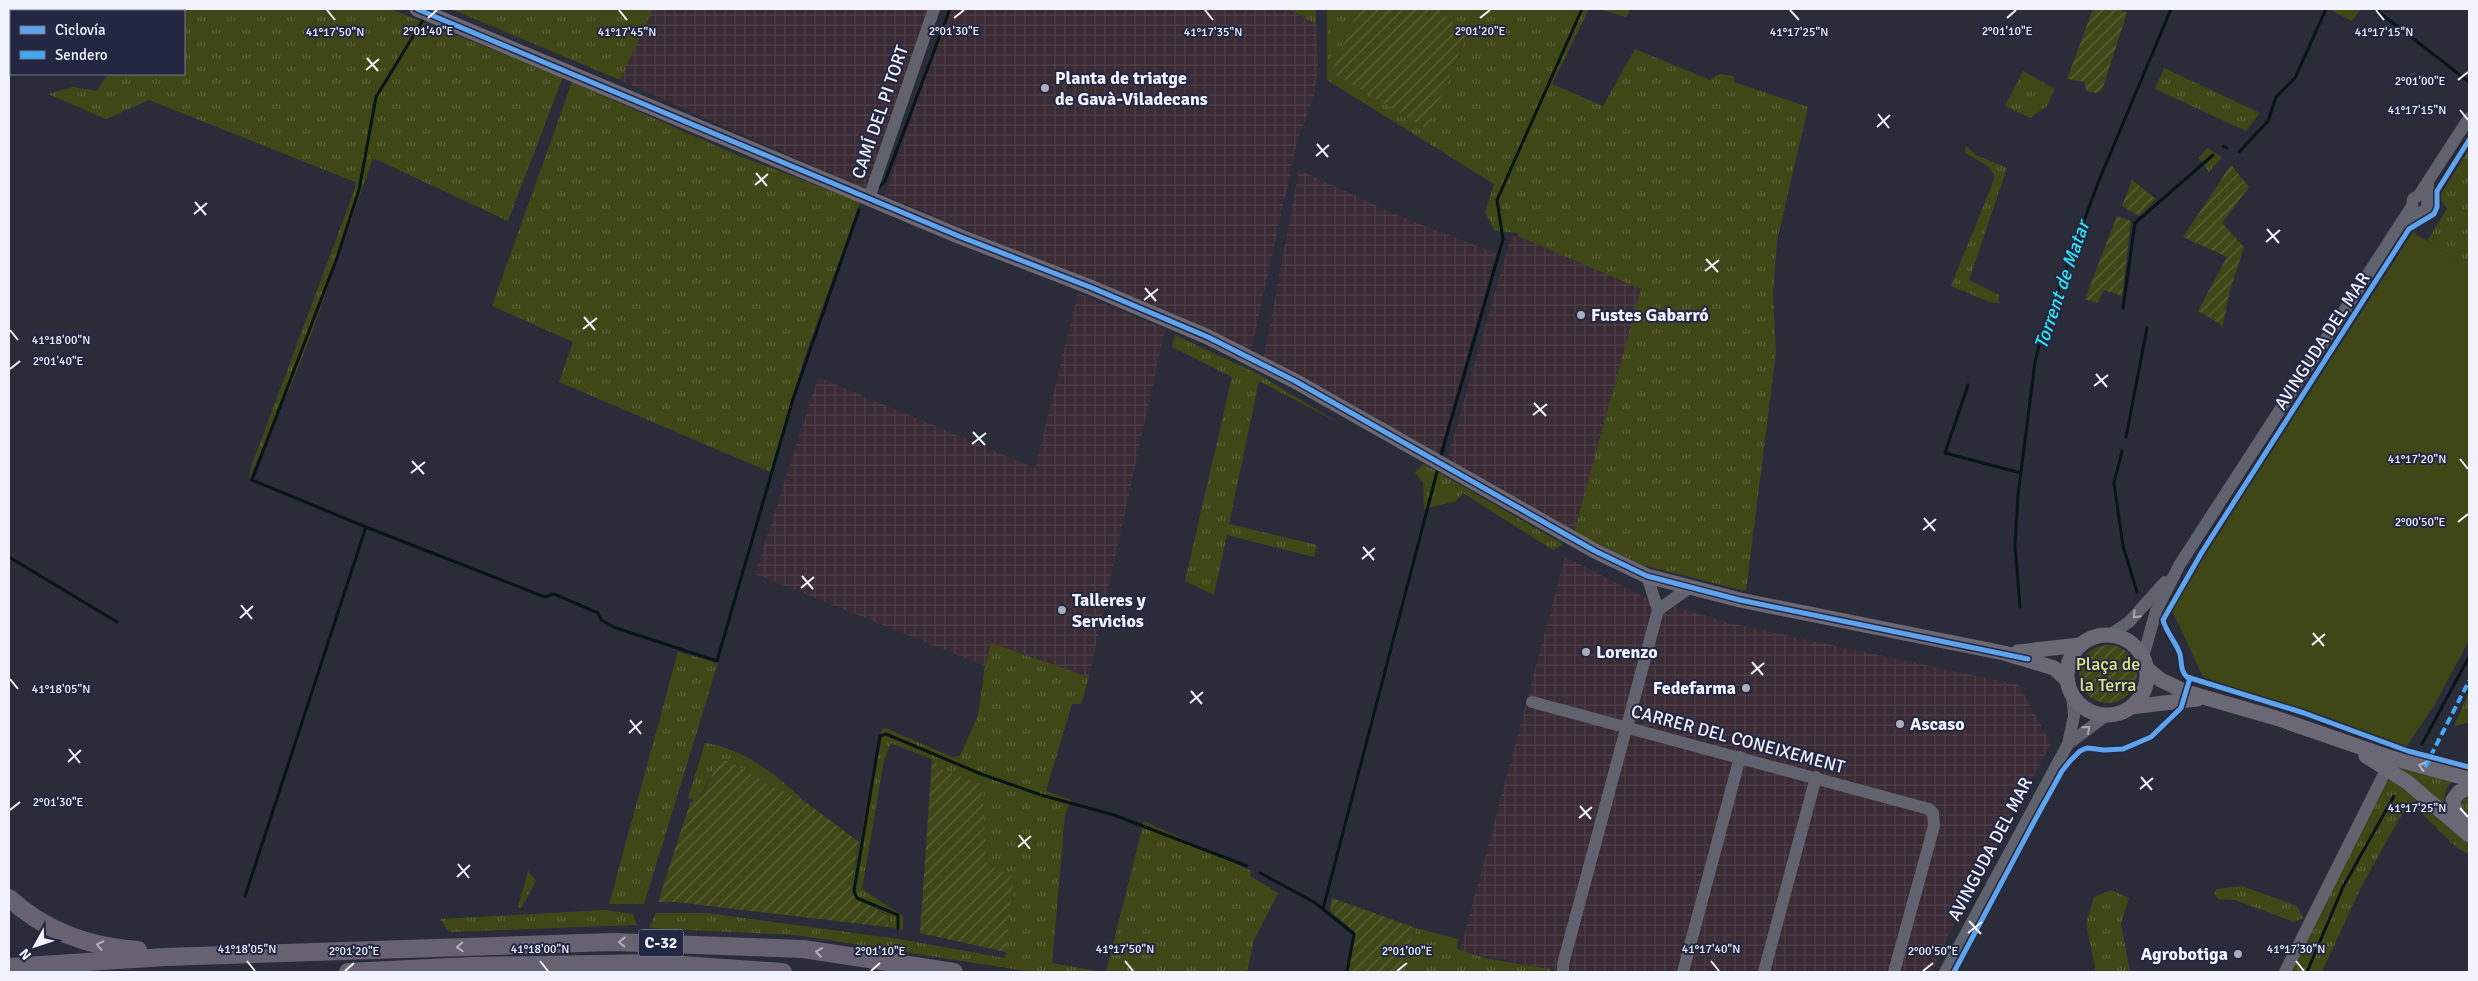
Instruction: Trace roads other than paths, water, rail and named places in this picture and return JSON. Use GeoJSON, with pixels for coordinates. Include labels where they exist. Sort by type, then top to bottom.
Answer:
{"type":"FeatureCollection","features":[{"type":"Feature","properties":{"kind":"highway"},"geometry":{"type":"LineString","coordinates":[[9,898],[42,923],[70,937],[101,946],[138,950],[164,957]]}},
{"type":"Feature","properties":{"kind":"highway","name":"C-32"},"geometry":{"type":"LineString","coordinates":[[9,967],[164,957],[472,946],[656,942],[803,949],[954,972]]}},
{"type":"Feature","properties":{"kind":"highway","name":"C-32"},"geometry":{"type":"LineString","coordinates":[[348,972],[471,966],[645,963],[783,972]]}},
{"type":"Feature","properties":{"kind":"main road"},"geometry":{"type":"LineString","coordinates":[[417,9],[869,198],[1097,290],[1248,357],[1295,381],[1588,548],[1647,576],[1689,588],[2004,653],[2054,668],[2086,709],[2106,715],[2120,713],[2131,707],[2166,701],[2206,699]]}},
{"type":"Feature","properties":{"kind":"main road"},"geometry":{"type":"LineString","coordinates":[[2004,653],[2080,645],[2096,636],[2110,634],[2129,641],[2145,663],[2161,680],[2206,699],[2276,718],[2392,758],[2469,779]]}},
{"type":"Feature","properties":{"kind":"main road"},"geometry":{"type":"LineString","coordinates":[[2070,687],[2069,661],[2080,645]]}},
{"type":"Feature","properties":{"kind":"main road"},"geometry":{"type":"LineString","coordinates":[[2131,707],[2144,692],[2145,663]]}},
{"type":"Feature","properties":{"kind":"main road"},"geometry":{"type":"LineString","coordinates":[[2326,736],[2387,768],[2407,782],[2469,835]]}},
{"type":"Feature","properties":{"kind":"main road"},"geometry":{"type":"LineString","coordinates":[[2469,788],[2464,789],[2455,796],[2453,806],[2460,820],[2469,830]]}},
{"type":"Feature","properties":{"kind":"street","name":"CAMÍ DEL PI TORT"},"geometry":{"type":"LineString","coordinates":[[869,198],[934,9]]}},
{"type":"Feature","properties":{"kind":"street","name":"AVINGUDA DEL MAR"},"geometry":{"type":"LineString","coordinates":[[2145,663],[2156,611],[2180,564],[2401,223],[2419,203],[2429,180],[2469,118]]}},
{"type":"Feature","properties":{"kind":"street","name":"AVINGUDA DEL MAR"},"geometry":{"type":"LineString","coordinates":[[2110,634],[2129,622],[2180,564]]}},
{"type":"Feature","properties":{"kind":"street"},"geometry":{"type":"LineString","coordinates":[[1563,972],[1563,964],[1658,610],[1647,576]]}},
{"type":"Feature","properties":{"kind":"street"},"geometry":{"type":"LineString","coordinates":[[1658,610],[1689,588]]}},
{"type":"Feature","properties":{"kind":"street","name":"AVINGUDA DEL MAR"},"geometry":{"type":"LineString","coordinates":[[1945,972],[2068,744],[2074,716],[2070,687]]}},
{"type":"Feature","properties":{"kind":"street","name":"CARRER DEL CONEIXEMENT"},"geometry":{"type":"LineString","coordinates":[[1532,702],[1922,805],[1933,813],[1934,826],[1894,972]]}},
{"type":"Feature","properties":{"kind":"street","name":"AVINGUDA DEL MAR"},"geometry":{"type":"LineString","coordinates":[[2068,744],[2106,715]]}},
{"type":"Feature","properties":{"kind":"street"},"geometry":{"type":"LineString","coordinates":[[1683,972],[1740,758]]}},
{"type":"Feature","properties":{"kind":"street"},"geometry":{"type":"LineString","coordinates":[[2285,972],[2387,768]]}},
{"type":"Feature","properties":{"kind":"street"},"geometry":{"type":"LineString","coordinates":[[1764,972],[1816,777]]}},
{"type":"Feature","properties":{"kind":"waterway"},"geometry":{"type":"LineString","coordinates":[[879,187],[885,181],[950,9]]}},
{"type":"Feature","properties":{"kind":"waterway"},"geometry":{"type":"LineString","coordinates":[[1441,455],[1503,239],[1497,200],[1582,9]]}},
{"type":"Feature","properties":{"kind":"waterway","name":"Torrent de Matar"},"geometry":{"type":"LineString","coordinates":[[2020,607],[2015,546],[2018,495],[2035,362],[2041,337],[2098,183],[2171,9]]}},
{"type":"Feature","properties":{"kind":"waterway"},"geometry":{"type":"LineString","coordinates":[[2239,152],[2268,121],[2276,97],[2295,78],[2326,9]]}},
{"type":"Feature","properties":{"kind":"waterway"},"geometry":{"type":"LineString","coordinates":[[2375,9],[2469,82]]}},
{"type":"Feature","properties":{"kind":"waterway"},"geometry":{"type":"LineString","coordinates":[[366,527],[252,480],[337,258],[359,190],[376,97],[423,20]]}},
{"type":"Feature","properties":{"kind":"waterway"},"geometry":{"type":"LineString","coordinates":[[2223,146],[2227,148]]}},
{"type":"Feature","properties":{"kind":"waterway"},"geometry":{"type":"LineString","coordinates":[[2123,308],[2135,223],[2213,155]]}},
{"type":"Feature","properties":{"kind":"waterway"},"geometry":{"type":"LineString","coordinates":[[245,896],[366,527],[545,597],[554,594],[598,613],[601,620],[616,628],[717,661],[793,399],[859,210]]}},
{"type":"Feature","properties":{"kind":"waterway"},"geometry":{"type":"LineString","coordinates":[[2126,437],[2147,328]]}},
{"type":"Feature","properties":{"kind":"waterway"},"geometry":{"type":"LineString","coordinates":[[1968,385],[1945,453],[2021,473]]}},
{"type":"Feature","properties":{"kind":"waterway"},"geometry":{"type":"LineString","coordinates":[[2122,451],[2114,483],[2123,546],[2137,592]]}},
{"type":"Feature","properties":{"kind":"waterway"},"geometry":{"type":"LineString","coordinates":[[1323,909],[1437,472]]}},
{"type":"Feature","properties":{"kind":"waterway"},"geometry":{"type":"LineString","coordinates":[[9,557],[117,622]]}},
{"type":"Feature","properties":{"kind":"waterway"},"geometry":{"type":"LineString","coordinates":[[2422,744],[2469,657]]}},
{"type":"Feature","properties":{"kind":"waterway"},"geometry":{"type":"LineString","coordinates":[[898,928],[898,915],[857,898],[854,891],[880,736],[886,734],[981,774],[1041,795],[1114,815],[1247,866]]}},
{"type":"Feature","properties":{"kind":"waterway"},"geometry":{"type":"LineString","coordinates":[[2307,972],[2343,887],[2394,796]]}},
{"type":"Feature","properties":{"kind":"waterway"},"geometry":{"type":"LineString","coordinates":[[1260,873],[1314,902],[1354,934],[1347,972]]}},
{"type":"Feature","properties":{"kind":"place","name":"Planta de triatge de Gavà-Viladecans"},"geometry":{"type":"Point","coordinates":[1045,88]}},
{"type":"Feature","properties":{"kind":"place","name":"Fustes Gabarró"},"geometry":{"type":"Point","coordinates":[1581,315]}},
{"type":"Feature","properties":{"kind":"place","name":"Talleres y Servicios"},"geometry":{"type":"Point","coordinates":[1062,610]}},
{"type":"Feature","properties":{"kind":"place","name":"Lorenzo"},"geometry":{"type":"Point","coordinates":[1586,652]}},
{"type":"Feature","properties":{"kind":"place","name":"Fedefarma"},"geometry":{"type":"Point","coordinates":[1746,688]}},
{"type":"Feature","properties":{"kind":"place","name":"Ascaso"},"geometry":{"type":"Point","coordinates":[1900,724]}},
{"type":"Feature","properties":{"kind":"place","name":"Agrobotiga"},"geometry":{"type":"Point","coordinates":[2238,954]}},
{"type":"Feature","properties":{"kind":"park label","name":"Plaça de la Terra"},"geometry":{"type":"Point","coordinates":[2108,674]}}]}
